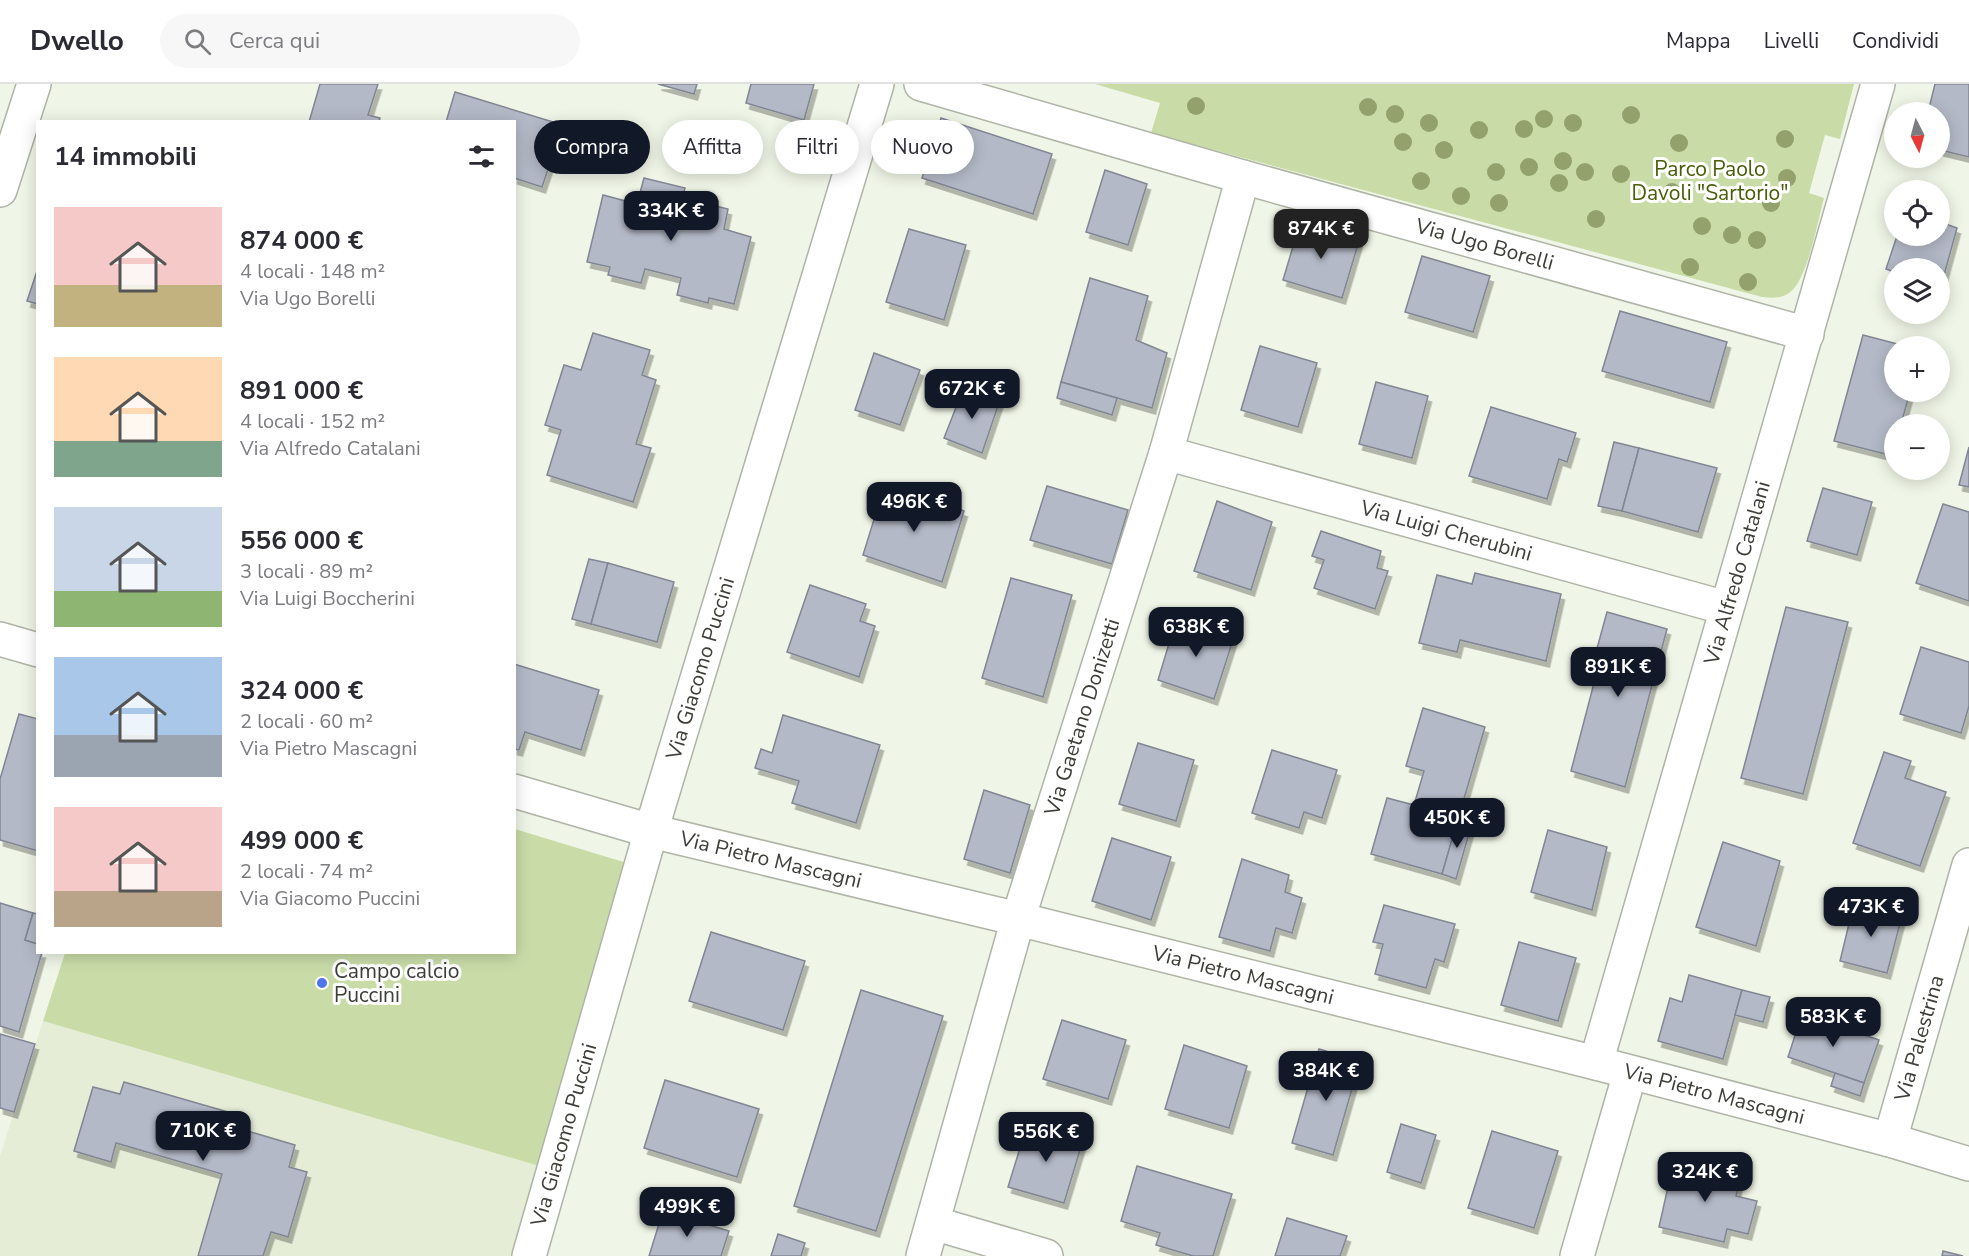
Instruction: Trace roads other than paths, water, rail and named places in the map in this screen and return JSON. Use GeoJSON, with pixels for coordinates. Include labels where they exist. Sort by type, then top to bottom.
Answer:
{"type":"FeatureCollection","features":[{"type":"Feature","properties":{"kind":"street"},"geometry":{"type":"LineString","coordinates":[[0,190],[11,118],[34,84]]}},
{"type":"Feature","properties":{"kind":"street","name":"Via Giacomo Puccini"},"geometry":{"type":"LineString","coordinates":[[529,1256],[651,831],[877,84]]}},
{"type":"Feature","properties":{"kind":"street","name":"Via Ugo Borelli"},"geometry":{"type":"LineString","coordinates":[[921,84],[1243,177],[1807,334]]}},
{"type":"Feature","properties":{"kind":"street","name":"Via Alfredo Catalani"},"geometry":{"type":"LineString","coordinates":[[1596,1063],[1878,84]]}},
{"type":"Feature","properties":{"kind":"street","name":"Via Gaetano Donizetti"},"geometry":{"type":"LineString","coordinates":[[923,1256],[1018,919],[1166,453],[1243,177]]}},
{"type":"Feature","properties":{"kind":"street","name":"Via Luigi Cherubini"},"geometry":{"type":"LineString","coordinates":[[1166,453],[1726,608]]}},
{"type":"Feature","properties":{"kind":"street"},"geometry":{"type":"LineString","coordinates":[[0,639],[36,649]]}},
{"type":"Feature","properties":{"kind":"street","name":"Via Pietro Mascagni"},"geometry":{"type":"LineString","coordinates":[[516,792],[651,831],[1018,919],[1596,1063],[1890,1140],[1969,1164]]}},
{"type":"Feature","properties":{"kind":"street","name":"Via Palestrina"},"geometry":{"type":"LineString","coordinates":[[1890,1140],[1969,865]]}},
{"type":"Feature","properties":{"kind":"street"},"geometry":{"type":"LineString","coordinates":[[1577,1256],[1630,1073]]}},
{"type":"Feature","properties":{"kind":"street"},"geometry":{"type":"LineString","coordinates":[[933,1223],[1046,1256]]}},
{"type":"Feature","properties":{"kind":"place","name":"Campo calcio Puccini"},"geometry":{"type":"Point","coordinates":[322,983]}},
{"type":"Feature","properties":{"kind":"park label","name":"Parco Paolo Davoli \"Sartorio\""},"geometry":{"type":"Point","coordinates":[1710,181]}}]}
